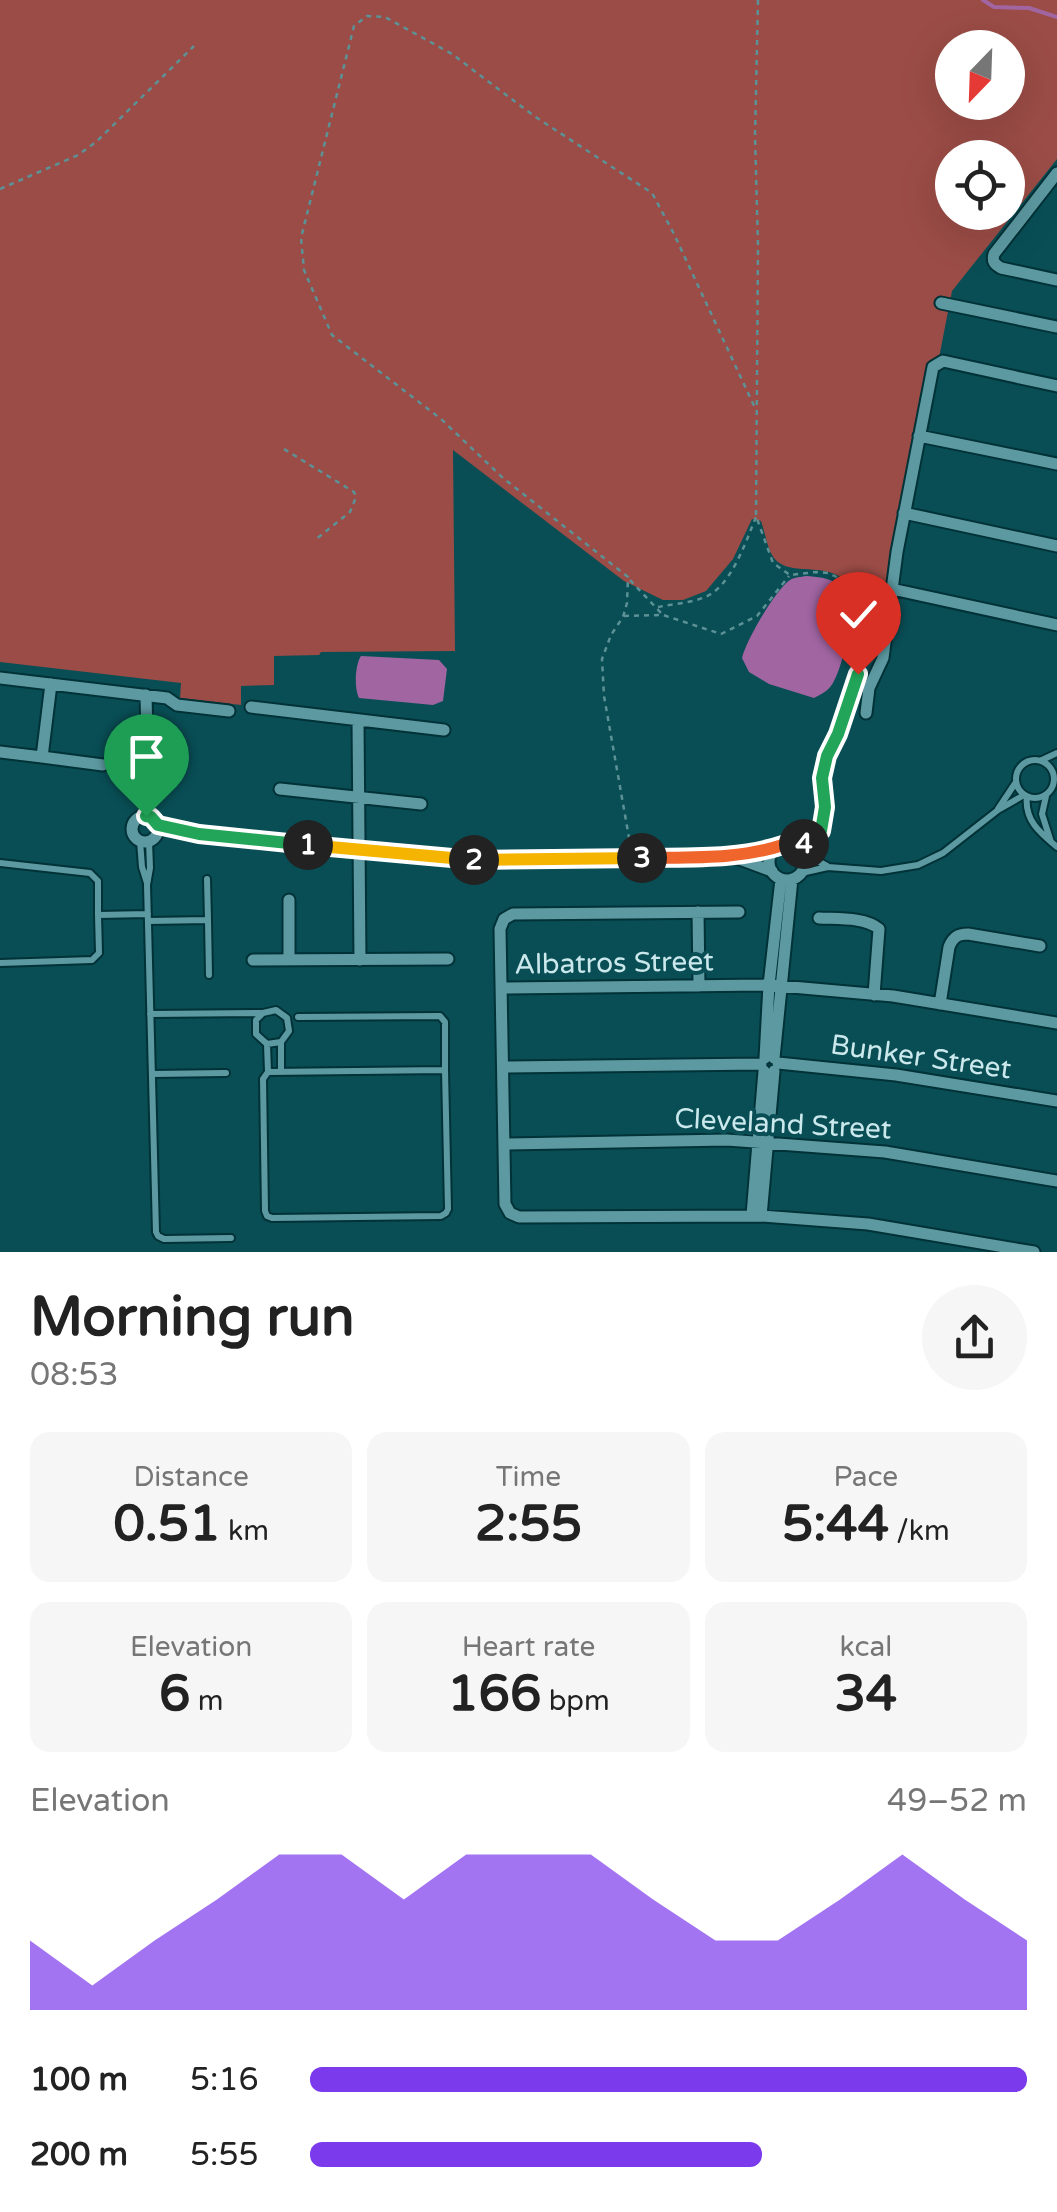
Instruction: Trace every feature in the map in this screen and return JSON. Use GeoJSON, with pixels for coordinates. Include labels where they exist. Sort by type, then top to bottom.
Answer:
{"type":"FeatureCollection","features":[{"type":"Feature","properties":{"kind":"street"},"geometry":{"type":"LineString","coordinates":[[1057,174],[993,258],[1000,268],[1057,280]]}},
{"type":"Feature","properties":{"kind":"street"},"geometry":{"type":"LineString","coordinates":[[941,303],[1057,327]]}},
{"type":"Feature","properties":{"kind":"street"},"geometry":{"type":"LineString","coordinates":[[866,713],[869,688],[883,658],[904,513],[933,367],[943,362],[1057,386]]}},
{"type":"Feature","properties":{"kind":"street"},"geometry":{"type":"LineString","coordinates":[[920,436],[1057,464]]}},
{"type":"Feature","properties":{"kind":"street"},"geometry":{"type":"LineString","coordinates":[[904,513],[1057,546]]}},
{"type":"Feature","properties":{"kind":"street"},"geometry":{"type":"LineString","coordinates":[[892,589],[1057,626]]}},
{"type":"Feature","properties":{"kind":"street"},"geometry":{"type":"LineString","coordinates":[[0,678],[167,698],[177,705],[229,711]]}},
{"type":"Feature","properties":{"kind":"street"},"geometry":{"type":"LineString","coordinates":[[42,757],[51,684]]}},
{"type":"Feature","properties":{"kind":"street"},"geometry":{"type":"LineString","coordinates":[[146,695],[146,816]]}},
{"type":"Feature","properties":{"kind":"street"},"geometry":{"type":"LineString","coordinates":[[251,707],[444,730]]}},
{"type":"Feature","properties":{"kind":"street"},"geometry":{"type":"LineString","coordinates":[[358,720],[360,960]]}},
{"type":"Feature","properties":{"kind":"street"},"geometry":{"type":"LineString","coordinates":[[0,752],[103,765]]}},
{"type":"Feature","properties":{"kind":"street"},"geometry":{"type":"LineString","coordinates":[[280,789],[421,804]]}},
{"type":"Feature","properties":{"kind":"street"},"geometry":{"type":"LineString","coordinates":[[151,835],[151,817],[137,819],[132,828],[136,838],[199,834],[464,860],[733,856],[774,850],[786,844],[800,850],[805,865],[786,875],[733,856]]}},
{"type":"Feature","properties":{"kind":"street"},"geometry":{"type":"LineString","coordinates":[[756,1215],[786,875],[770,858],[774,850]]}},
{"type":"Feature","properties":{"kind":"street"},"geometry":{"type":"LineString","coordinates":[[288,900],[289,960]]}},
{"type":"Feature","properties":{"kind":"street"},"geometry":{"type":"LineString","coordinates":[[698,912],[699,986]]}},
{"type":"Feature","properties":{"kind":"street"},"geometry":{"type":"LineString","coordinates":[[501,988],[500,928],[508,916],[739,912]]}},
{"type":"Feature","properties":{"kind":"street"},"geometry":{"type":"LineString","coordinates":[[819,918],[876,925],[880,934],[874,995]]}},
{"type":"Feature","properties":{"kind":"street"},"geometry":{"type":"LineString","coordinates":[[940,1004],[950,947],[958,936],[968,934],[1040,946]]}},
{"type":"Feature","properties":{"kind":"street"},"geometry":{"type":"LineString","coordinates":[[253,960],[448,959]]}},
{"type":"Feature","properties":{"kind":"street","name":"Albatros Street"},"geometry":{"type":"LineString","coordinates":[[1034,1252],[868,1224],[756,1215],[514,1216],[505,1204],[501,988],[774,986],[874,995],[1057,1023]]}},
{"type":"Feature","properties":{"kind":"street","name":"Bunker Street"},"geometry":{"type":"LineString","coordinates":[[502,1067],[769,1064],[896,1075],[1057,1101]]}},
{"type":"Feature","properties":{"kind":"street","name":"Cleveland Street"},"geometry":{"type":"LineString","coordinates":[[504,1144],[763,1142],[885,1152],[1057,1181]]}},
{"type":"Feature","properties":{"kind":"lane"},"geometry":{"type":"LineString","coordinates":[[998,810],[1016,782],[1022,764],[1057,754]]}},
{"type":"Feature","properties":{"kind":"lane"},"geometry":{"type":"LineString","coordinates":[[1041,760],[1056,776],[1042,814],[1054,845]]}},
{"type":"Feature","properties":{"kind":"lane"},"geometry":{"type":"LineString","coordinates":[[1016,782],[1025,795],[1027,814],[1054,845]]}},
{"type":"Feature","properties":{"kind":"lane"},"geometry":{"type":"LineString","coordinates":[[786,875],[828,867],[881,872],[918,865],[954,846],[998,810],[1025,795],[1037,798],[1047,794]]}},
{"type":"Feature","properties":{"kind":"lane"},"geometry":{"type":"LineString","coordinates":[[1008,805],[1027,814]]}},
{"type":"Feature","properties":{"kind":"lane"},"geometry":{"type":"LineString","coordinates":[[151,835],[147,885],[156,1232],[164,1239],[231,1238]]}},
{"type":"Feature","properties":{"kind":"lane"},"geometry":{"type":"LineString","coordinates":[[800,850],[828,867]]}},
{"type":"Feature","properties":{"kind":"lane"},"geometry":{"type":"LineString","coordinates":[[0,863],[90,873],[98,881],[99,953],[92,960],[0,963]]}},
{"type":"Feature","properties":{"kind":"lane"},"geometry":{"type":"LineString","coordinates":[[207,879],[209,975]]}},
{"type":"Feature","properties":{"kind":"lane"},"geometry":{"type":"LineString","coordinates":[[98,915],[208,920]]}},
{"type":"Feature","properties":{"kind":"lane"},"geometry":{"type":"LineString","coordinates":[[150,1014],[276,1010],[287,1018],[289,1031],[281,1042],[282,1072]]}},
{"type":"Feature","properties":{"kind":"lane"},"geometry":{"type":"LineString","coordinates":[[242,1013],[251,1018],[256,1034],[267,1044],[268,1072],[263,1079],[267,1216],[446,1214],[445,1022],[440,1016],[298,1017]]}},
{"type":"Feature","properties":{"kind":"lane"},"geometry":{"type":"LineString","coordinates":[[255,1024],[263,1013]]}},
{"type":"Feature","properties":{"kind":"lane"},"geometry":{"type":"LineString","coordinates":[[267,1044],[281,1042]]}},
{"type":"Feature","properties":{"kind":"lane"},"geometry":{"type":"LineString","coordinates":[[268,1072],[445,1070]]}},
{"type":"Feature","properties":{"kind":"lane"},"geometry":{"type":"LineString","coordinates":[[152,1074],[226,1073]]}},
{"type":"Feature","properties":{"kind":"path"},"geometry":{"type":"LineString","coordinates":[[758,0],[754,136],[758,245],[756,516],[773,563],[790,575],[816,572],[839,578],[856,600],[861,620],[858,674],[822,778],[825,807],[821,831],[800,850]]}},
{"type":"Feature","properties":{"kind":"path"},"geometry":{"type":"LineString","coordinates":[[663,615],[628,577],[503,478],[441,420],[332,335],[304,270],[301,238],[354,26],[367,16],[385,17],[452,54],[534,116],[652,192],[756,410]]}},
{"type":"Feature","properties":{"kind":"path"},"geometry":{"type":"LineString","coordinates":[[0,189],[78,155],[96,142],[194,46]]}},
{"type":"Feature","properties":{"kind":"path"},"geometry":{"type":"LineString","coordinates":[[284,449],[354,492],[356,497],[350,512],[315,540]]}},
{"type":"Feature","properties":{"kind":"path"},"geometry":{"type":"LineString","coordinates":[[658,607],[708,597],[728,577],[756,516]]}},
{"type":"Feature","properties":{"kind":"path"},"geometry":{"type":"LineString","coordinates":[[623,616],[663,615],[721,634],[757,616],[790,575]]}},
{"type":"Feature","properties":{"kind":"path"},"geometry":{"type":"LineString","coordinates":[[628,577],[623,616],[602,659],[604,696],[632,858]]}},
{"type":"Feature","properties":{"kind":"shaded area"},"geometry":{"type":"Polygon","coordinates":[[[0,0],[1057,0],[1057,159],[1025,199],[1025,140],[935,140],[935,230],[1001,230],[952,291],[888,620],[865,616],[843,578],[781,564],[772,554],[761,521],[752,519],[733,559],[706,591],[683,600],[663,600],[624,581],[453,450],[455,651],[274,656],[274,685],[241,686],[241,705],[180,698],[181,683],[0,662],[0,0]]]}},
{"type":"Feature","properties":{"kind":"shaded area"},"geometry":{"type":"Polygon","coordinates":[[[806,576],[837,584],[847,604],[848,618],[845,647],[833,683],[814,698],[769,684],[749,672],[742,658],[777,594],[790,580],[806,576]]]}},
{"type":"Feature","properties":{"kind":"shaded area"},"geometry":{"type":"Polygon","coordinates":[[[361,656],[439,660],[447,669],[443,701],[433,705],[359,698],[356,677],[361,656]]]}},
{"type":"Feature","properties":{"kind":"waterway"},"geometry":{"type":"LineString","coordinates":[[983,0],[994,7],[1029,8],[1057,17]]}},
{"type":"Feature","properties":{"kind":"route"},"geometry":{"type":"LineString","coordinates":[[146,816],[158,825],[199,834],[448,860],[733,856],[774,850],[786,844],[798,849],[821,831],[825,807],[822,778],[827,756],[858,674]]}}]}
